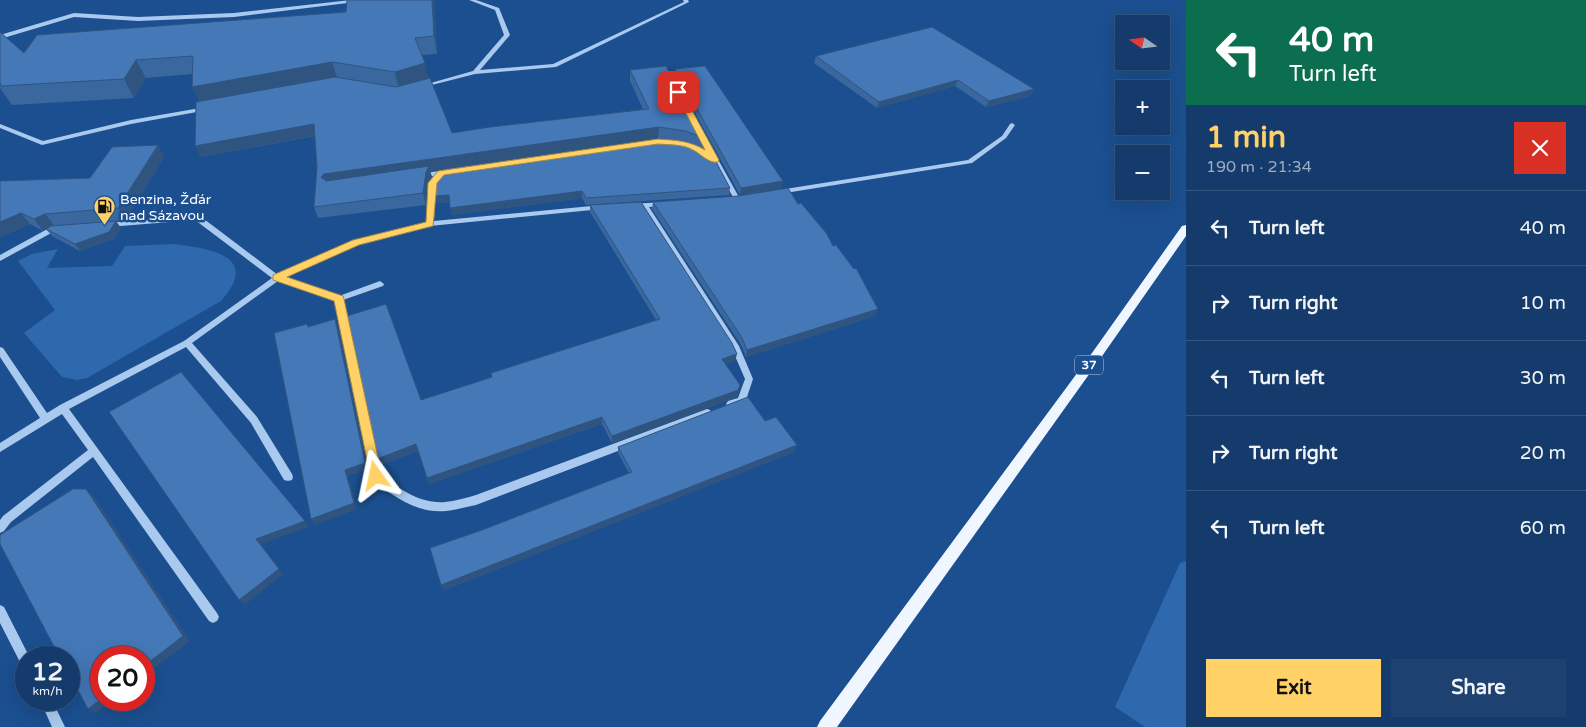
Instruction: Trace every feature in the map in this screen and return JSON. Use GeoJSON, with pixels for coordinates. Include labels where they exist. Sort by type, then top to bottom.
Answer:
{"type":"FeatureCollection","features":[{"type":"Feature","properties":{"kind":"main road","name":"37"},"geometry":{"type":"LineString","coordinates":[[826,727],[1096,356],[1186,228]]}},
{"type":"Feature","properties":{"kind":"lane"},"geometry":{"type":"LineString","coordinates":[[310,6],[313,0]]}},
{"type":"Feature","properties":{"kind":"lane"},"geometry":{"type":"LineString","coordinates":[[0,38],[74,15],[138,19],[234,15],[364,0]]}},
{"type":"Feature","properties":{"kind":"lane"},"geometry":{"type":"LineString","coordinates":[[471,0],[497,9],[507,35],[475,72]]}},
{"type":"Feature","properties":{"kind":"lane"},"geometry":{"type":"LineString","coordinates":[[418,88],[475,72],[554,66],[687,2],[684,0]]}},
{"type":"Feature","properties":{"kind":"lane"},"geometry":{"type":"LineString","coordinates":[[0,126],[42,143],[131,122],[216,107]]}},
{"type":"Feature","properties":{"kind":"lane"},"geometry":{"type":"LineString","coordinates":[[776,193],[970,162],[1004,137],[1012,125]]}},
{"type":"Feature","properties":{"kind":"lane"},"geometry":{"type":"LineString","coordinates":[[697,126],[737,199]]}},
{"type":"Feature","properties":{"kind":"lane"},"geometry":{"type":"LineString","coordinates":[[702,152],[715,160]]}},
{"type":"Feature","properties":{"kind":"lane"},"geometry":{"type":"LineString","coordinates":[[414,176],[461,170]]}},
{"type":"Feature","properties":{"kind":"lane"},"geometry":{"type":"LineString","coordinates":[[430,224],[433,183],[442,173]]}},
{"type":"Feature","properties":{"kind":"lane"},"geometry":{"type":"LineString","coordinates":[[728,200],[746,198]]}},
{"type":"Feature","properties":{"kind":"lane"},"geometry":{"type":"LineString","coordinates":[[628,206],[673,204]]}},
{"type":"Feature","properties":{"kind":"lane"},"geometry":{"type":"LineString","coordinates":[[339,299],[376,476],[394,492],[416,502],[441,507],[476,500],[742,400],[749,379],[736,348],[645,206]]}},
{"type":"Feature","properties":{"kind":"lane"},"geometry":{"type":"LineString","coordinates":[[0,448],[63,408],[187,343],[277,278],[356,242],[430,224],[610,207]]}},
{"type":"Feature","properties":{"kind":"lane"},"geometry":{"type":"LineString","coordinates":[[102,226],[197,218],[277,278],[339,299],[380,284]]}},
{"type":"Feature","properties":{"kind":"lane"},"geometry":{"type":"LineString","coordinates":[[0,258],[54,229],[73,228]]}},
{"type":"Feature","properties":{"kind":"lane"},"geometry":{"type":"LineString","coordinates":[[187,343],[254,420],[288,477]]}},
{"type":"Feature","properties":{"kind":"lane"},"geometry":{"type":"LineString","coordinates":[[0,350],[46,419]]}},
{"type":"Feature","properties":{"kind":"lane"},"geometry":{"type":"LineString","coordinates":[[63,408],[213,618]]}},
{"type":"Feature","properties":{"kind":"lane"},"geometry":{"type":"LineString","coordinates":[[0,528],[7,519],[94,451]]}},
{"type":"Feature","properties":{"kind":"lane"},"geometry":{"type":"LineString","coordinates":[[0,611],[18,646]]}},
{"type":"Feature","properties":{"kind":"lane"},"geometry":{"type":"LineString","coordinates":[[51,711],[59,727]]}},
{"type":"Feature","properties":{"kind":"shaded area"},"geometry":{"type":"Polygon","coordinates":[[[175,244],[216,252],[227,258],[234,265],[236,274],[232,286],[221,301],[87,378],[77,380],[62,377],[24,333],[55,310],[18,261],[32,254],[58,249],[47,268],[112,266],[125,246],[175,244]]]}},
{"type":"Feature","properties":{"kind":"shaded area"},"geometry":{"type":"Polygon","coordinates":[[[1186,561],[1186,727],[1145,727],[1115,707],[1180,563],[1186,561]]]}},
{"type":"Feature","properties":{"kind":"building"},"geometry":{"type":"Polygon","coordinates":[[[347,0],[432,0],[434,36],[415,38],[425,63],[395,72],[332,62],[192,87],[193,56],[136,60],[124,79],[0,86],[0,32],[24,53],[37,35],[346,12],[347,0]]]}},
{"type":"Feature","properties":{"kind":"building"},"geometry":{"type":"Polygon","coordinates":[[[932,27],[1034,89],[989,101],[958,80],[879,102],[816,56],[932,27]]]}},
{"type":"Feature","properties":{"kind":"building"},"geometry":{"type":"Polygon","coordinates":[[[666,66],[706,139],[686,131],[659,127],[324,174],[321,177],[326,181],[429,166],[426,172],[423,193],[314,207],[317,167],[314,124],[195,146],[196,102],[335,77],[396,87],[430,78],[452,133],[649,109],[630,70],[666,66]]]}},
{"type":"Feature","properties":{"kind":"building"},"geometry":{"type":"Polygon","coordinates":[[[705,66],[783,181],[741,188],[675,69],[705,66]]]}},
{"type":"Feature","properties":{"kind":"building"},"geometry":{"type":"Polygon","coordinates":[[[659,139],[686,143],[714,158],[730,188],[586,198],[582,191],[450,208],[449,195],[435,196],[436,177],[444,169],[659,139]]]}},
{"type":"Feature","properties":{"kind":"building"},"geometry":{"type":"Polygon","coordinates":[[[158,145],[118,208],[45,214],[34,219],[21,213],[0,222],[0,181],[90,178],[112,147],[158,145]]]}},
{"type":"Feature","properties":{"kind":"building"},"geometry":{"type":"Polygon","coordinates":[[[788,188],[798,204],[801,203],[827,234],[833,246],[836,245],[854,269],[856,268],[878,309],[747,350],[742,338],[653,202],[738,196],[788,188]]]}},
{"type":"Feature","properties":{"kind":"building"},"geometry":{"type":"Polygon","coordinates":[[[641,202],[732,343],[737,354],[722,359],[740,385],[738,390],[612,436],[602,417],[427,478],[416,444],[377,459],[347,316],[386,304],[421,400],[492,377],[491,373],[660,319],[590,205],[641,202]]]}},
{"type":"Feature","properties":{"kind":"building"},"geometry":{"type":"Polygon","coordinates":[[[116,221],[109,232],[75,244],[46,229],[51,226],[116,221]]]}},
{"type":"Feature","properties":{"kind":"building"},"geometry":{"type":"Polygon","coordinates":[[[335,319],[365,463],[345,470],[354,503],[311,519],[274,333],[307,324],[308,327],[335,319]]]}},
{"type":"Feature","properties":{"kind":"building"},"geometry":{"type":"Polygon","coordinates":[[[181,372],[305,521],[256,539],[279,569],[239,600],[109,412],[181,372]]]}},
{"type":"Feature","properties":{"kind":"building"},"geometry":{"type":"Polygon","coordinates":[[[748,397],[765,421],[776,417],[797,445],[441,585],[430,548],[632,472],[618,447],[748,397]]]}},
{"type":"Feature","properties":{"kind":"building"},"geometry":{"type":"Polygon","coordinates":[[[73,489],[86,489],[183,636],[155,658],[155,646],[90,646],[90,707],[88,709],[80,694],[80,646],[54,646],[0,544],[0,535],[73,489]]]}},
{"type":"Feature","properties":{"kind":"place","name":"Benzina, Žďár nad Sázavou"},"geometry":{"type":"Point","coordinates":[104,226]}},
{"type":"Feature","properties":{"kind":"route"},"geometry":{"type":"LineString","coordinates":[[376,476],[339,299],[277,278],[356,242],[430,224],[433,183],[442,173],[658,142],[680,143],[695,147],[715,160],[678,92]]}}]}
